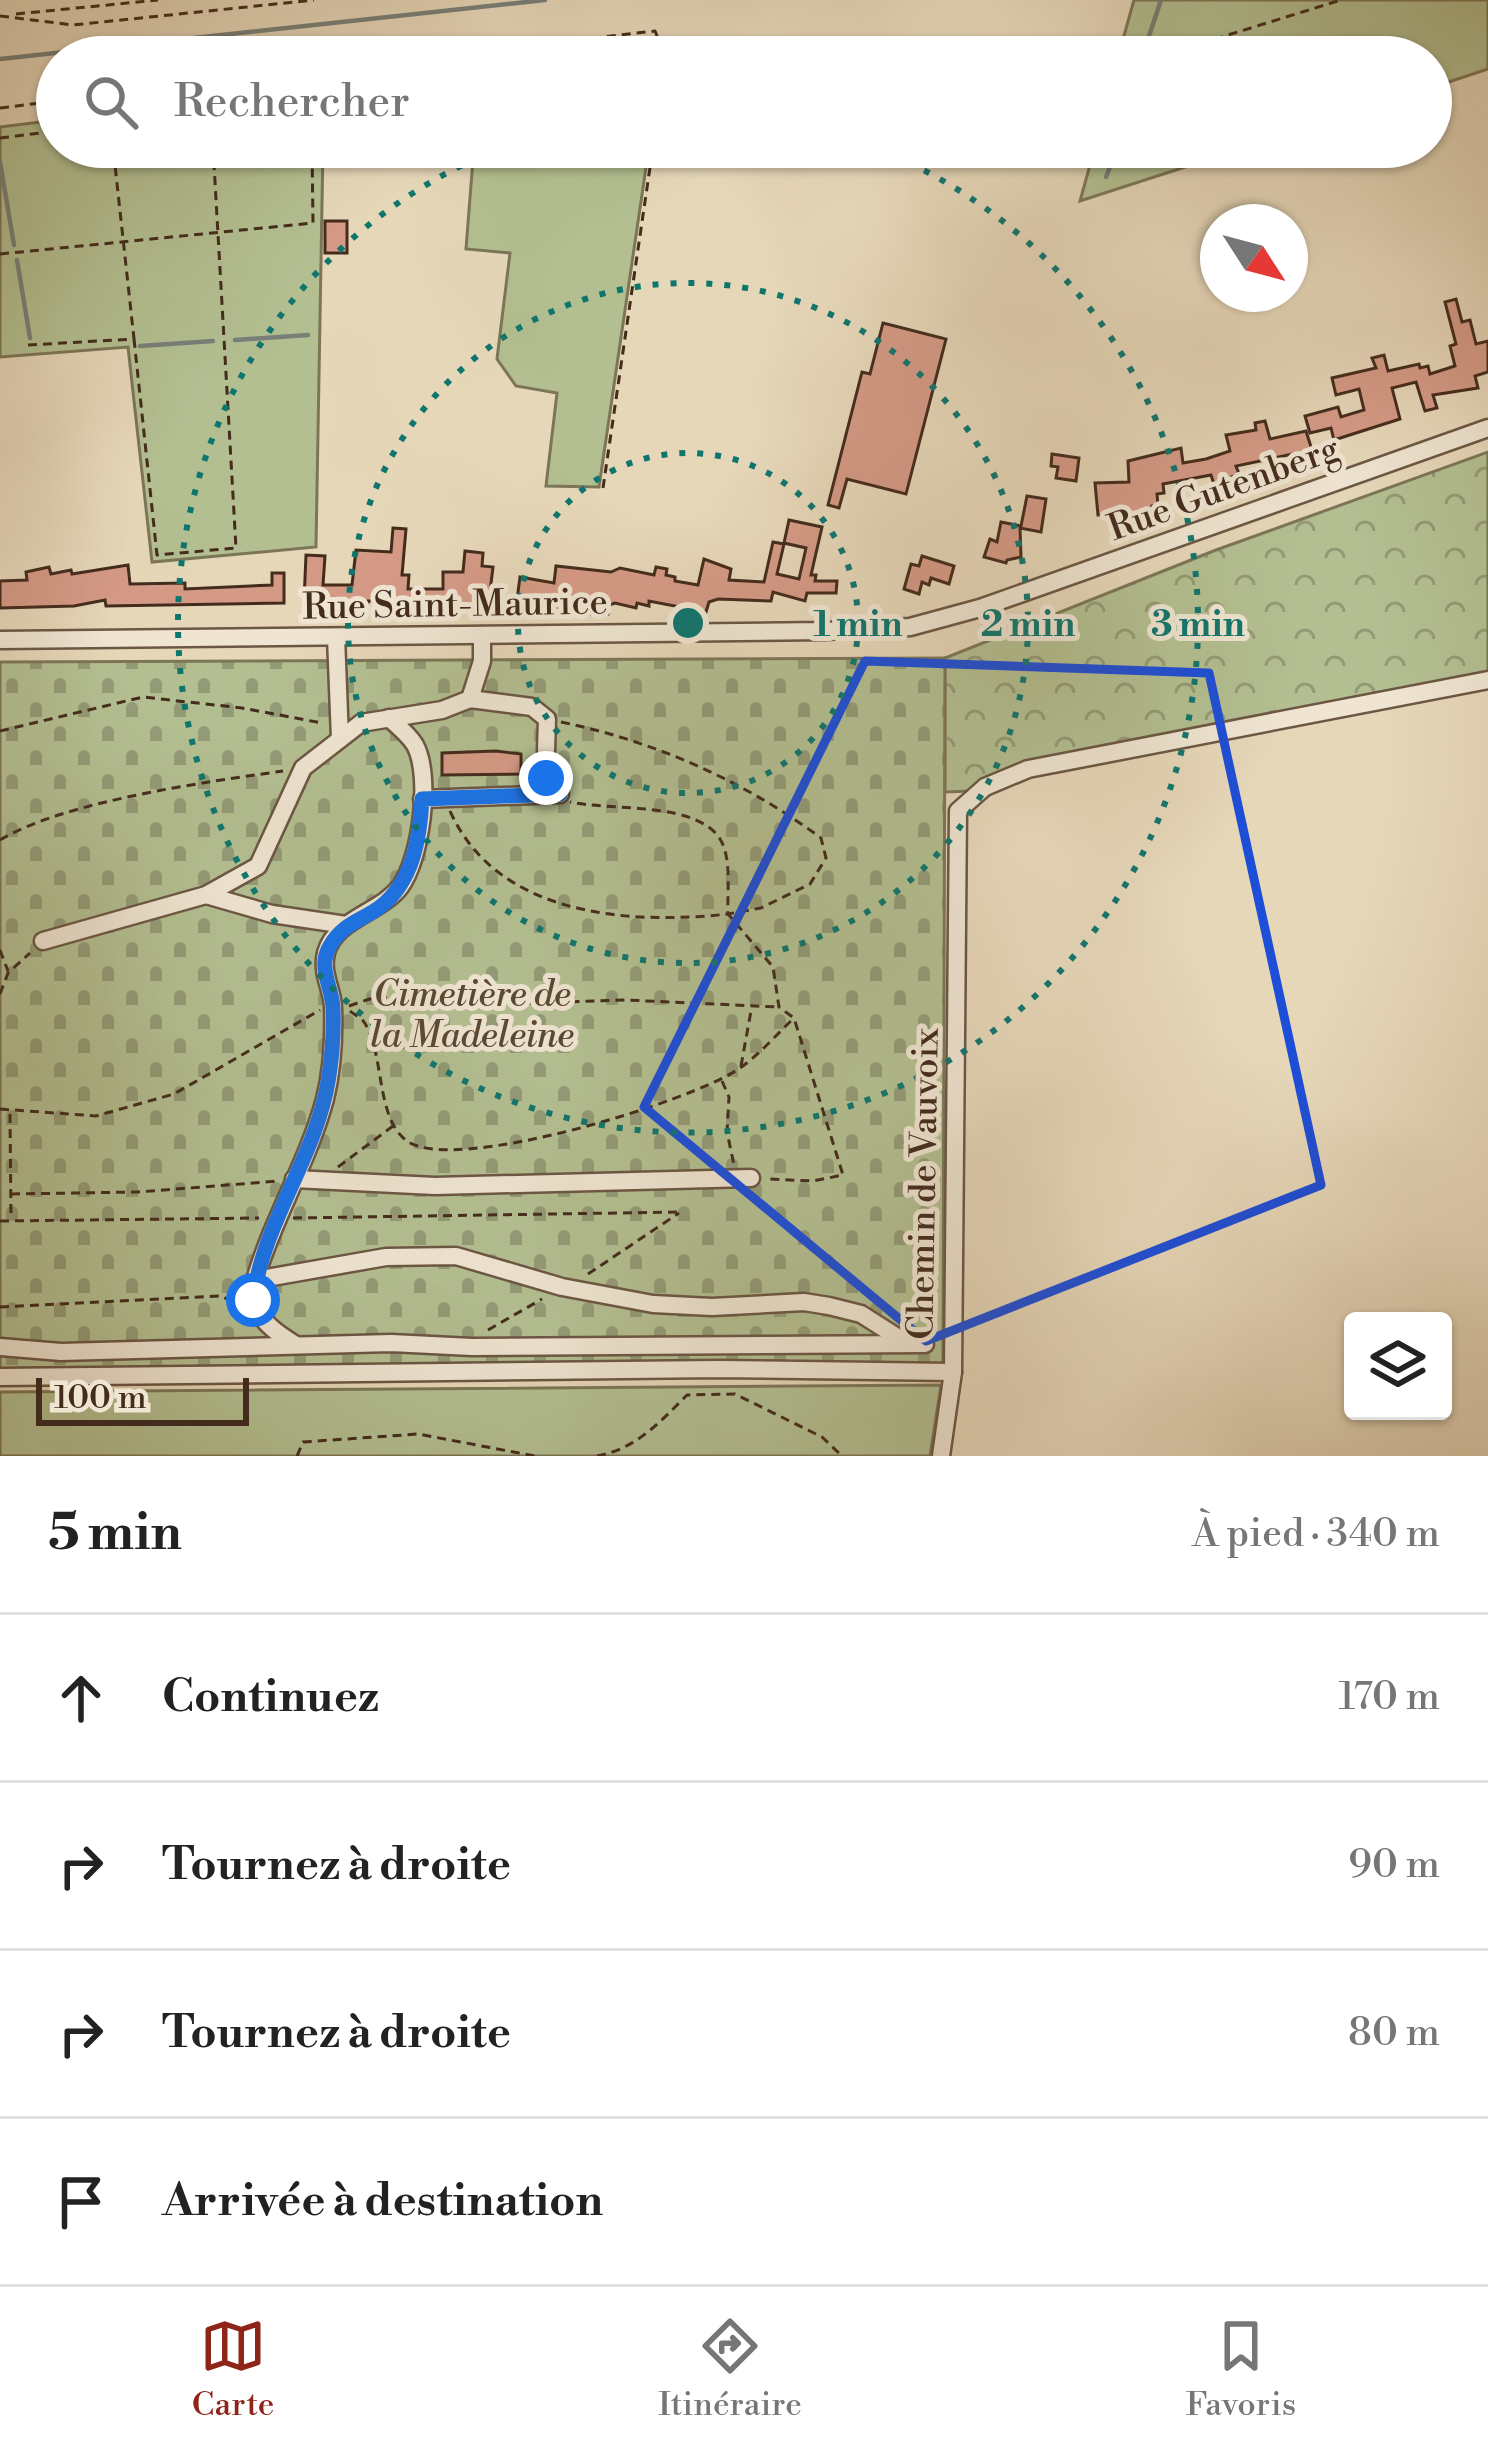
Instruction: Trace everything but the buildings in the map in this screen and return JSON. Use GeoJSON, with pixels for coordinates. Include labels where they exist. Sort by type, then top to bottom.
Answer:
{"type":"FeatureCollection","features":[{"type":"Feature","properties":{"kind":"street","name":"Rue Gutenberg"},"geometry":{"type":"LineString","coordinates":[[980,608],[1488,428]]}},
{"type":"Feature","properties":{"kind":"street","name":"Rue Saint-Maurice"},"geometry":{"type":"LineString","coordinates":[[0,640],[910,627],[980,608]]}},
{"type":"Feature","properties":{"kind":"street"},"geometry":{"type":"LineString","coordinates":[[470,700],[482,661],[482,635]]}},
{"type":"Feature","properties":{"kind":"street"},"geometry":{"type":"LineString","coordinates":[[336,637],[340,731]]}},
{"type":"Feature","properties":{"kind":"street","name":"Chemin de Vauvoix"},"geometry":{"type":"LineString","coordinates":[[0,1377],[718,1369],[953,1372],[958,811],[985,788],[1028,769],[1488,680]]}},
{"type":"Feature","properties":{"kind":"street"},"geometry":{"type":"LineString","coordinates":[[43,941],[206,896],[258,866],[303,768],[340,731],[361,723],[442,710],[470,700],[532,707],[547,719],[546,751]]}},
{"type":"Feature","properties":{"kind":"street"},"geometry":{"type":"LineString","coordinates":[[298,1346],[277,1334],[256,1312],[255,1280],[277,1217],[304,1179],[324,1101],[333,1003],[324,975],[327,949],[346,925],[380,907],[402,885],[411,864],[424,770],[414,741],[389,718]]}},
{"type":"Feature","properties":{"kind":"street"},"geometry":{"type":"LineString","coordinates":[[422,799],[560,794]]}},
{"type":"Feature","properties":{"kind":"street"},"geometry":{"type":"LineString","coordinates":[[206,896],[272,914],[346,925]]}},
{"type":"Feature","properties":{"kind":"street"},"geometry":{"type":"LineString","coordinates":[[311,920],[327,949]]}},
{"type":"Feature","properties":{"kind":"street"},"geometry":{"type":"LineString","coordinates":[[304,1179],[435,1186],[751,1178]]}},
{"type":"Feature","properties":{"kind":"street"},"geometry":{"type":"LineString","coordinates":[[0,1347],[62,1352],[916,1343],[861,1314],[829,1306],[804,1302],[712,1307],[652,1304],[562,1287],[456,1256],[386,1257],[255,1280]]}},
{"type":"Feature","properties":{"kind":"street"},"geometry":{"type":"LineString","coordinates":[[941,1456],[953,1372]]}},
{"type":"Feature","properties":{"kind":"path"},"geometry":{"type":"LineString","coordinates":[[0,16],[158,0]]}},
{"type":"Feature","properties":{"kind":"path"},"geometry":{"type":"LineString","coordinates":[[9,15],[73,25],[314,0]]}},
{"type":"Feature","properties":{"kind":"path"},"geometry":{"type":"LineString","coordinates":[[1225,36],[1341,0]]}},
{"type":"Feature","properties":{"kind":"path"},"geometry":{"type":"LineString","coordinates":[[619,36],[655,32],[657,36]]}},
{"type":"Feature","properties":{"kind":"path"},"geometry":{"type":"LineString","coordinates":[[0,108],[36,104]]}},
{"type":"Feature","properties":{"kind":"path"},"geometry":{"type":"LineString","coordinates":[[0,138],[36,134]]}},
{"type":"Feature","properties":{"kind":"path"},"geometry":{"type":"LineString","coordinates":[[115,168],[157,555],[236,548],[214,168]]}},
{"type":"Feature","properties":{"kind":"path"},"geometry":{"type":"LineString","coordinates":[[0,254],[314,223],[313,168]]}},
{"type":"Feature","properties":{"kind":"path"},"geometry":{"type":"LineString","coordinates":[[603,488],[650,168]]}},
{"type":"Feature","properties":{"kind":"path"},"geometry":{"type":"LineString","coordinates":[[28,345],[134,339]]}},
{"type":"Feature","properties":{"kind":"path"},"geometry":{"type":"LineString","coordinates":[[0,730],[142,697],[340,731]]}},
{"type":"Feature","properties":{"kind":"path"},"geometry":{"type":"LineString","coordinates":[[445,798],[452,818],[481,857],[516,886],[563,907],[671,920],[761,908],[810,884],[826,859],[821,838],[752,792],[618,734],[547,719]]}},
{"type":"Feature","properties":{"kind":"path"},"geometry":{"type":"LineString","coordinates":[[0,840],[21,827],[116,802],[303,768]]}},
{"type":"Feature","properties":{"kind":"path"},"geometry":{"type":"LineString","coordinates":[[560,794],[566,802],[600,808],[687,813],[720,839],[728,914],[773,967],[779,1007]]}},
{"type":"Feature","properties":{"kind":"path"},"geometry":{"type":"LineString","coordinates":[[0,994],[8,973],[43,941]]}},
{"type":"Feature","properties":{"kind":"path"},"geometry":{"type":"LineString","coordinates":[[0,950],[8,973]]}},
{"type":"Feature","properties":{"kind":"path"},"geometry":{"type":"LineString","coordinates":[[721,1078],[729,1097],[727,1132],[734,1167],[751,1178],[813,1181],[843,1175],[794,1018],[779,1007],[626,1000],[410,1007],[393,995],[379,995],[345,1007],[364,1023],[394,1125],[402,1138],[417,1147],[498,1146],[576,1130],[721,1078],[740,1068],[794,1018]]}},
{"type":"Feature","properties":{"kind":"path"},"geometry":{"type":"LineString","coordinates":[[0,1109],[96,1115],[175,1094],[333,1003]]}},
{"type":"Feature","properties":{"kind":"path"},"geometry":{"type":"LineString","coordinates":[[740,1068],[752,1007]]}},
{"type":"Feature","properties":{"kind":"path"},"geometry":{"type":"LineString","coordinates":[[10,1110],[11,1220]]}},
{"type":"Feature","properties":{"kind":"path"},"geometry":{"type":"LineString","coordinates":[[11,1194],[138,1192],[304,1179],[365,1150],[394,1125]]}},
{"type":"Feature","properties":{"kind":"path"},"geometry":{"type":"LineString","coordinates":[[0,1221],[681,1212]]}},
{"type":"Feature","properties":{"kind":"path"},"geometry":{"type":"LineString","coordinates":[[0,1307],[221,1296],[256,1312]]}},
{"type":"Feature","properties":{"kind":"path"},"geometry":{"type":"LineString","coordinates":[[597,1456],[618,1452],[657,1426],[687,1395],[735,1394],[822,1437],[842,1456]]}},
{"type":"Feature","properties":{"kind":"path"},"geometry":{"type":"LineString","coordinates":[[297,1456],[303,1442],[418,1434],[535,1456]]}},
{"type":"Feature","properties":{"kind":"highlighted area"},"geometry":{"type":"Polygon","coordinates":[[[865,661],[1209,673],[1321,1185],[926,1341],[644,1107],[865,661]]]}},
{"type":"Feature","properties":{"kind":"green space"},"geometry":{"type":"Polygon","coordinates":[[[1134,0],[1488,0],[1488,69],[1452,81],[1452,36],[1124,36],[1134,0]]]}},
{"type":"Feature","properties":{"kind":"green space"},"geometry":{"type":"Polygon","coordinates":[[[36,123],[36,168],[323,168],[316,547],[152,562],[128,347],[0,357],[0,127],[36,123]]]}},
{"type":"Feature","properties":{"kind":"green space"},"geometry":{"type":"Polygon","coordinates":[[[472,168],[646,168],[599,487],[546,486],[557,393],[516,386],[497,359],[510,253],[466,249],[472,168]]]}},
{"type":"Feature","properties":{"kind":"green space"},"geometry":{"type":"Polygon","coordinates":[[[1089,168],[1182,168],[1080,201],[1089,168]]]}},
{"type":"Feature","properties":{"kind":"green space"},"geometry":{"type":"Polygon","coordinates":[[[1488,452],[1488,672],[1035,763],[971,791],[945,792],[945,658],[1216,550],[1488,452]]]}},
{"type":"Feature","properties":{"kind":"green space","name":"Cimetière de la Madeleine"},"geometry":{"type":"Polygon","coordinates":[[[945,658],[943,1365],[0,1370],[0,662],[945,658]]]}},
{"type":"Feature","properties":{"kind":"green space"},"geometry":{"type":"Polygon","coordinates":[[[941,1385],[930,1456],[0,1456],[0,1392],[941,1385]]]}},
{"type":"Feature","properties":{"kind":"waterway"},"geometry":{"type":"LineString","coordinates":[[212,36],[545,0]]}},
{"type":"Feature","properties":{"kind":"waterway"},"geometry":{"type":"LineString","coordinates":[[1149,36],[1161,0]]}},
{"type":"Feature","properties":{"kind":"waterway"},"geometry":{"type":"LineString","coordinates":[[0,59],[36,55]]}},
{"type":"Feature","properties":{"kind":"waterway"},"geometry":{"type":"LineString","coordinates":[[0,162],[14,245]]}},
{"type":"Feature","properties":{"kind":"waterway"},"geometry":{"type":"LineString","coordinates":[[1106,177],[1110,168]]}},
{"type":"Feature","properties":{"kind":"waterway"},"geometry":{"type":"LineString","coordinates":[[17,260],[30,338]]}},
{"type":"Feature","properties":{"kind":"waterway"},"geometry":{"type":"LineString","coordinates":[[235,340],[308,335]]}},
{"type":"Feature","properties":{"kind":"waterway"},"geometry":{"type":"LineString","coordinates":[[140,346],[213,341]]}},
{"type":"Feature","properties":{"kind":"route"},"geometry":{"type":"LineString","coordinates":[[253,1300],[265,1249],[324,1101],[333,1003],[324,975],[327,949],[346,925],[380,907],[402,885],[421,822],[422,799],[560,794],[546,778]]}}]}
